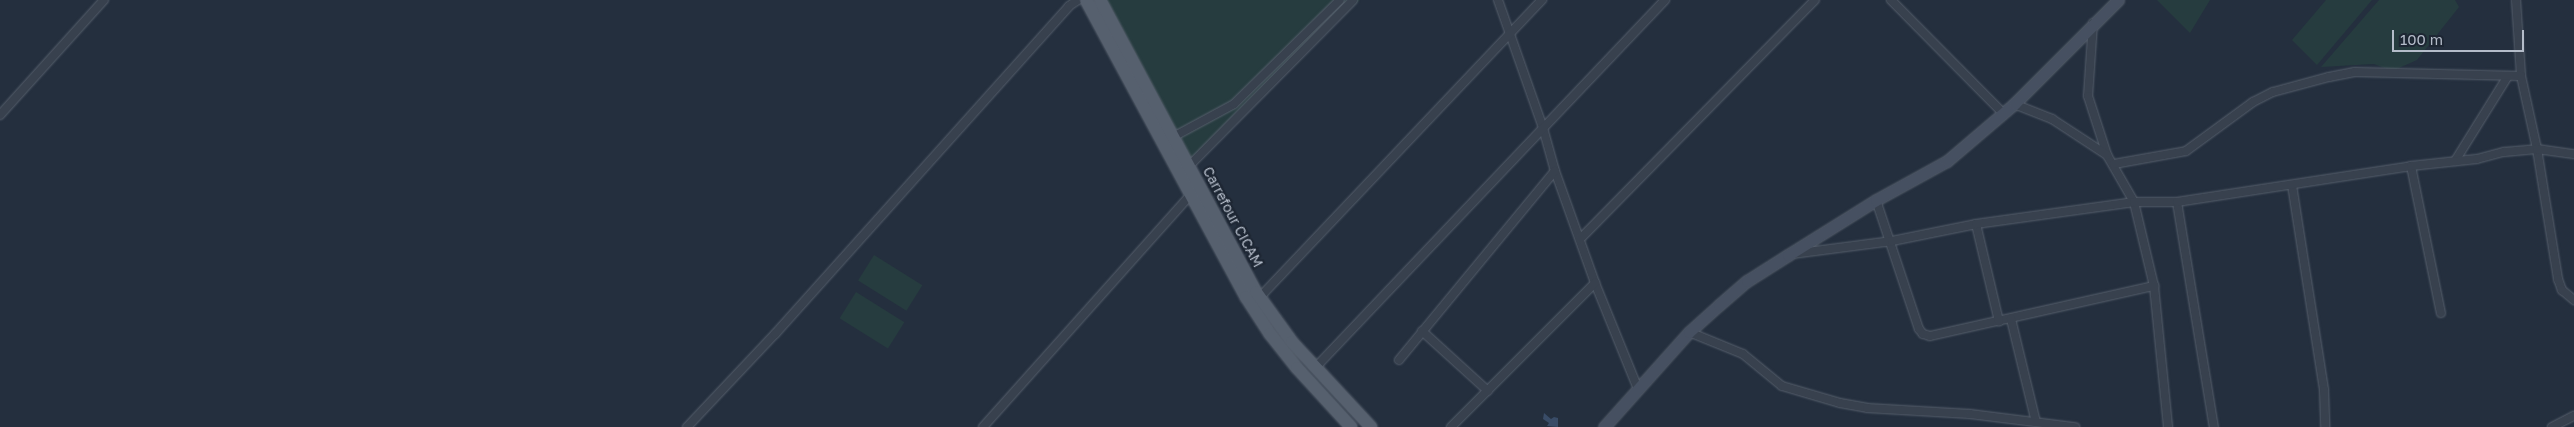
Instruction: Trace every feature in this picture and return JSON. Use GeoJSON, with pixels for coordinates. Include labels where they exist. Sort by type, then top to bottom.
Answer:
{"type":"FeatureCollection","features":[{"type":"Feature","properties":{"kind":"main road"},"geometry":{"type":"LineString","coordinates":[[1086,0],[1246,297],[1270,334],[1297,368],[1351,427]]}},
{"type":"Feature","properties":{"kind":"main road","name":"Carrefour CICAM"},"geometry":{"type":"LineString","coordinates":[[1100,0],[1260,297],[1292,342],[1371,427]]}},
{"type":"Feature","properties":{"kind":"street"},"geometry":{"type":"LineString","coordinates":[[0,115],[104,0]]}},
{"type":"Feature","properties":{"kind":"street"},"geometry":{"type":"LineString","coordinates":[[687,427],[775,334],[1068,3],[1078,0]]}},
{"type":"Feature","properties":{"kind":"street"},"geometry":{"type":"LineString","coordinates":[[1173,137],[1234,104],[1340,0]]}},
{"type":"Feature","properties":{"kind":"street"},"geometry":{"type":"LineString","coordinates":[[1189,166],[1353,0]]}},
{"type":"Feature","properties":{"kind":"street"},"geometry":{"type":"LineString","coordinates":[[1498,0],[1544,128],[1554,171],[1595,283],[1638,389]]}},
{"type":"Feature","properties":{"kind":"street"},"geometry":{"type":"LineString","coordinates":[[1260,297],[1542,0]]}},
{"type":"Feature","properties":{"kind":"street"},"geometry":{"type":"LineString","coordinates":[[1316,368],[1665,0]]}},
{"type":"Feature","properties":{"kind":"street"},"geometry":{"type":"LineString","coordinates":[[1580,239],[1816,0]]}},
{"type":"Feature","properties":{"kind":"street"},"geometry":{"type":"LineString","coordinates":[[1891,0],[2003,113]]}},
{"type":"Feature","properties":{"kind":"street"},"geometry":{"type":"LineString","coordinates":[[1604,427],[1689,332],[1747,282],[1788,254],[1876,200],[1947,161],[2014,104],[2118,0]]}},
{"type":"Feature","properties":{"kind":"street"},"geometry":{"type":"LineString","coordinates":[[2516,0],[2521,76],[2537,149],[2558,279],[2562,290],[2574,300]]}},
{"type":"Feature","properties":{"kind":"street"},"geometry":{"type":"LineString","coordinates":[[2093,23],[2088,96],[2107,155]]}},
{"type":"Feature","properties":{"kind":"street"},"geometry":{"type":"LineString","coordinates":[[2114,164],[2186,151],[2253,102],[2273,92],[2329,77],[2355,72],[2521,76]]}},
{"type":"Feature","properties":{"kind":"street"},"geometry":{"type":"LineString","coordinates":[[2455,161],[2508,76]]}},
{"type":"Feature","properties":{"kind":"street"},"geometry":{"type":"LineString","coordinates":[[2014,104],[2052,119],[2107,155],[2114,164],[2134,202],[2154,286],[2168,427]]}},
{"type":"Feature","properties":{"kind":"street"},"geometry":{"type":"LineString","coordinates":[[1788,254],[1892,241],[1976,224],[2134,202],[2177,202],[2292,186],[2504,152],[2537,149],[2574,154]]}},
{"type":"Feature","properties":{"kind":"street"},"geometry":{"type":"LineString","coordinates":[[2411,166],[2441,313]]}},
{"type":"Feature","properties":{"kind":"street"},"geometry":{"type":"LineString","coordinates":[[1399,360],[1554,171]]}},
{"type":"Feature","properties":{"kind":"street"},"geometry":{"type":"LineString","coordinates":[[2292,186],[2324,390],[2325,427]]}},
{"type":"Feature","properties":{"kind":"street"},"geometry":{"type":"LineString","coordinates":[[983,427],[1191,194]]}},
{"type":"Feature","properties":{"kind":"street"},"geometry":{"type":"LineString","coordinates":[[1876,200],[1892,241],[1919,329],[1923,334],[1930,336],[1999,322],[2154,286]]}},
{"type":"Feature","properties":{"kind":"street"},"geometry":{"type":"LineString","coordinates":[[2177,202],[2214,427]]}},
{"type":"Feature","properties":{"kind":"street"},"geometry":{"type":"LineString","coordinates":[[1976,224],[1999,322]]}},
{"type":"Feature","properties":{"kind":"street"},"geometry":{"type":"LineString","coordinates":[[1451,427],[1595,283]]}},
{"type":"Feature","properties":{"kind":"street"},"geometry":{"type":"LineString","coordinates":[[2011,319],[2036,422]]}},
{"type":"Feature","properties":{"kind":"street"},"geometry":{"type":"LineString","coordinates":[[1422,331],[1488,391]]}},
{"type":"Feature","properties":{"kind":"street"},"geometry":{"type":"LineString","coordinates":[[1689,332],[1743,354],[1782,386],[1831,401],[1866,408],[1970,414],[2075,427]]}},
{"type":"Feature","properties":{"kind":"street"},"geometry":{"type":"LineString","coordinates":[[2552,427],[2574,416]]}},
{"type":"Feature","properties":{"kind":"green space"},"geometry":{"type":"Polygon","coordinates":[[[1098,0],[1360,0],[1299,56],[1189,172],[1098,0]]]}},
{"type":"Feature","properties":{"kind":"green space"},"geometry":{"type":"Polygon","coordinates":[[[2157,0],[2210,0],[2190,33],[2157,0]]]}},
{"type":"Feature","properties":{"kind":"green space"},"geometry":{"type":"Polygon","coordinates":[[[2326,0],[2372,0],[2317,65],[2292,40],[2326,0]]]}},
{"type":"Feature","properties":{"kind":"green space"},"geometry":{"type":"Polygon","coordinates":[[[2379,0],[2455,0],[2459,7],[2417,60],[2392,71],[2374,64],[2321,67],[2379,0]]]}},
{"type":"Feature","properties":{"kind":"green space"},"geometry":{"type":"Polygon","coordinates":[[[874,255],[922,285],[906,311],[858,280],[874,255]]]}},
{"type":"Feature","properties":{"kind":"green space"},"geometry":{"type":"Polygon","coordinates":[[[856,292],[904,322],[888,348],[840,318],[856,292]]]}},
{"type":"Feature","properties":{"kind":"water"},"geometry":{"type":"Polygon","coordinates":[[[1544,413],[1551,419],[1554,417],[1558,418],[1558,427],[1547,426],[1549,423],[1543,419],[1544,413]]]}}]}
